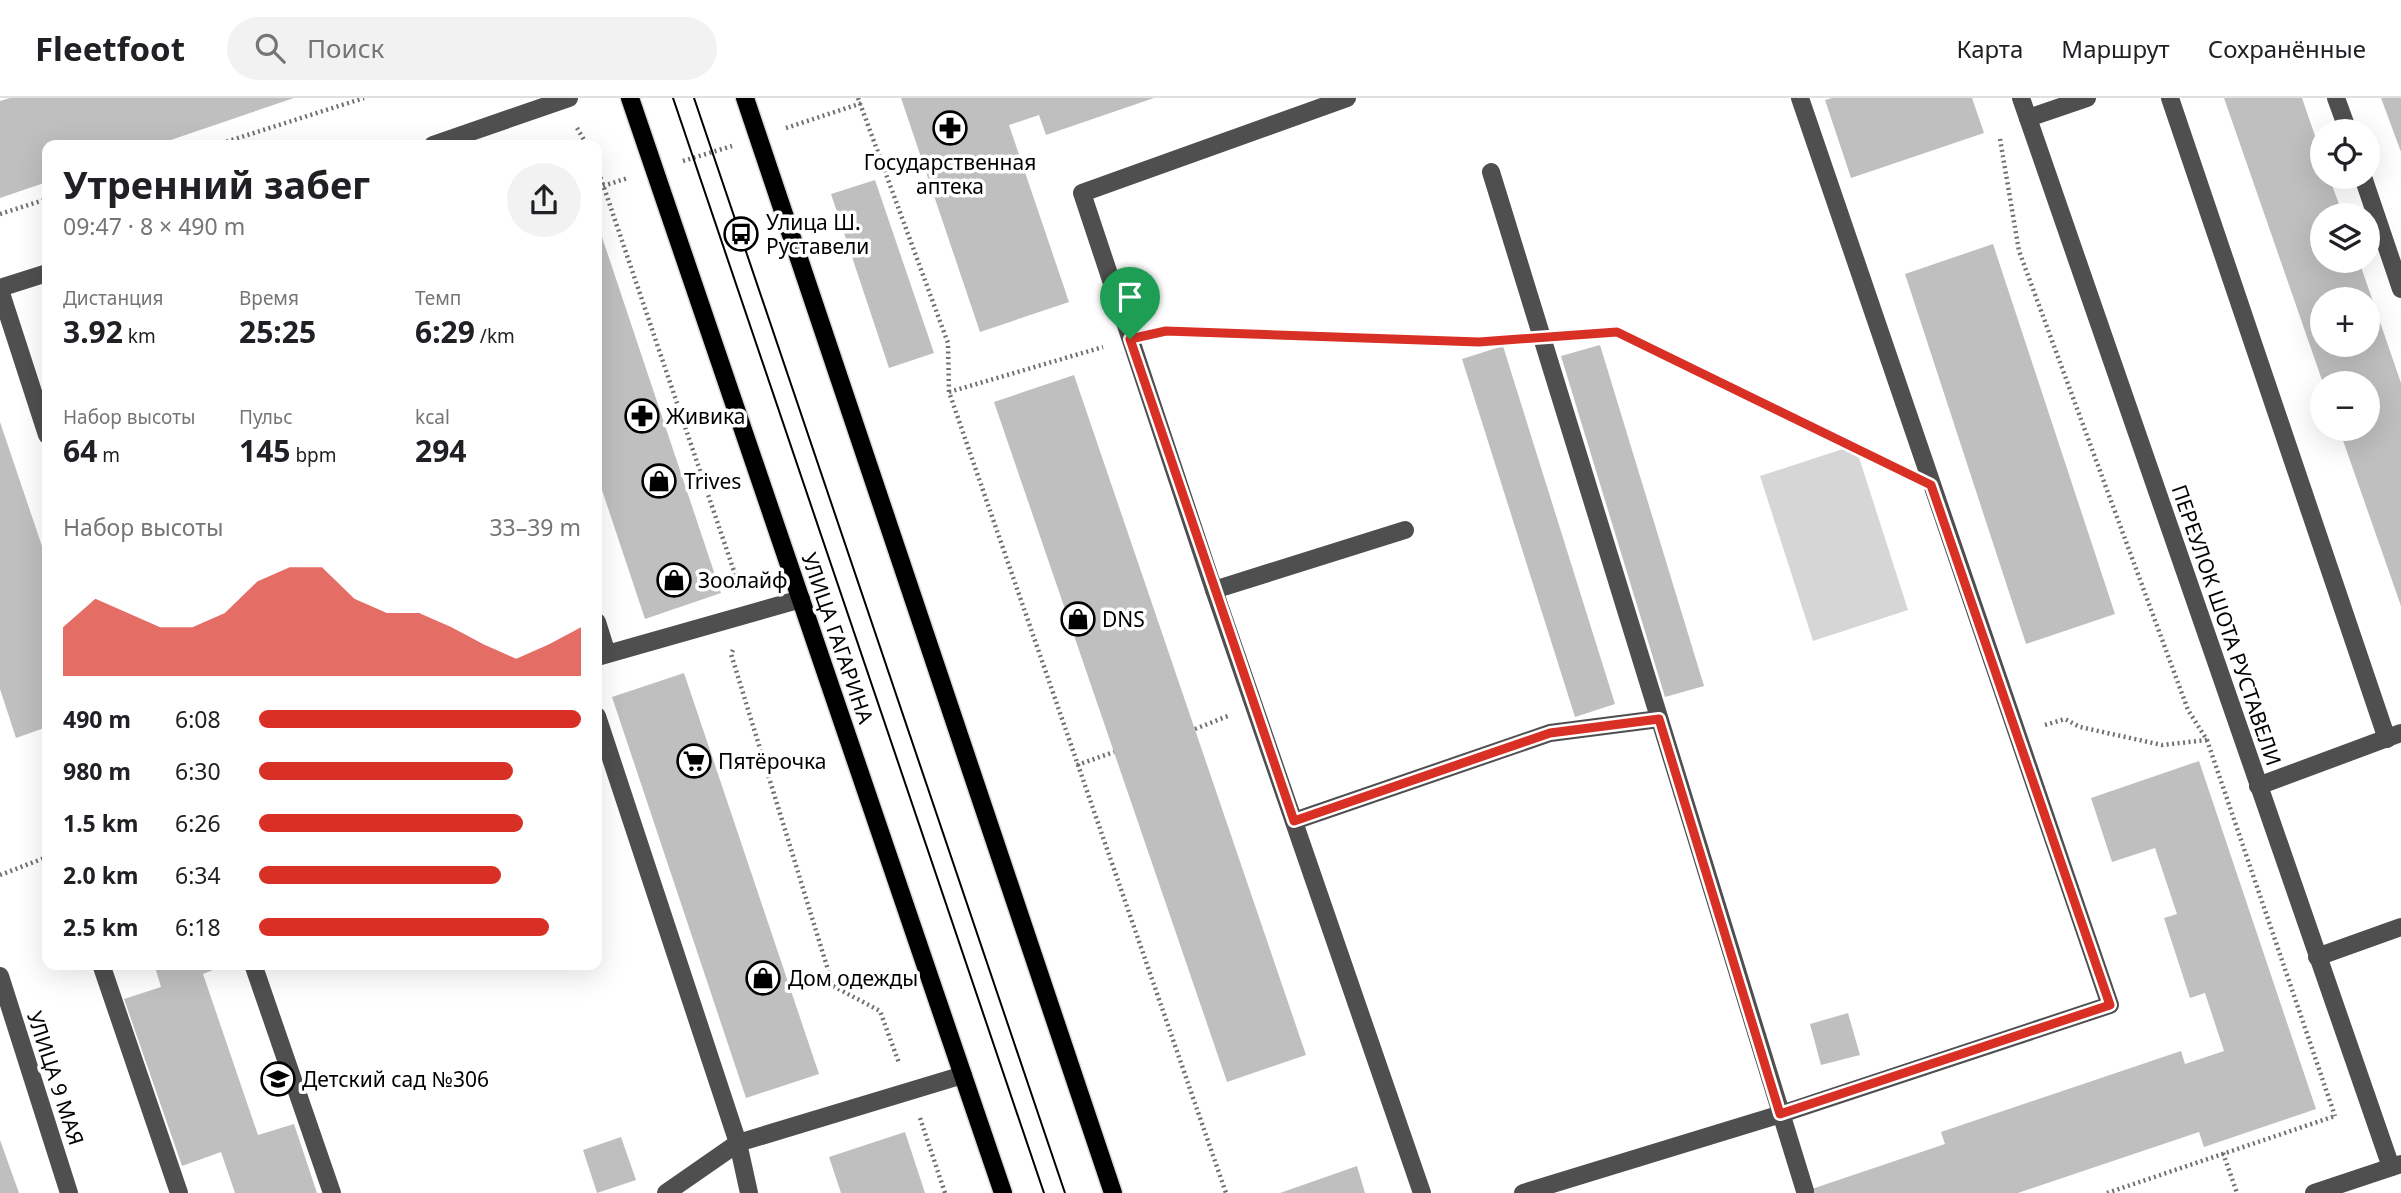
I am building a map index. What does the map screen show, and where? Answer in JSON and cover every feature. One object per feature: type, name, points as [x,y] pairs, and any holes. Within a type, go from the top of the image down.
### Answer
[{"type":"main road","name":"УЛИЦА ГАГАРИНА","points":[[629,98],[1003,1193]]},
{"type":"main road","points":[[745,98],[1113,1193]]},
{"type":"street","points":[[449,140],[569,98]]},
{"type":"street","points":[[1347,98],[1082,193],[1214,590],[1422,1193]]},
{"type":"street","points":[[1523,1193],[1780,1114],[2110,1005],[1800,98]]},
{"type":"street","name":"ПЕРЕУЛОК ШОТА РУСТАВЕЛИ","points":[[2021,98],[2368,1104],[2396,1166]]},
{"type":"street","points":[[2028,118],[2087,98]]},
{"type":"street","points":[[2170,98],[2394,736],[2258,786]]},
{"type":"street","points":[[2336,98],[2343,119]]},
{"type":"street","points":[[1491,172],[1805,1191]]},
{"type":"street","points":[[2367,189],[2401,289]]},
{"type":"street","points":[[42,275],[0,289],[42,419]]},
{"type":"street","points":[[1214,590],[1405,530]]},
{"type":"street","points":[[602,656],[801,599]]},
{"type":"street","points":[[1294,821],[1550,733],[1659,719]]},
{"type":"street","points":[[602,731],[738,1143],[749,1193]]},
{"type":"street","points":[[2318,957],[2401,928]]},
{"type":"street","points":[[104,970],[179,1193]]},
{"type":"street","points":[[255,970],[332,1193]]},
{"type":"street","name":"УЛИЦА 9 МАЯ","points":[[0,976],[69,1193]]},
{"type":"street","points":[[666,1193],[738,1143],[963,1075]]},
{"type":"street","points":[[2314,1193],[2396,1166]]},
{"type":"path","points":[[232,140],[365,98]]},
{"type":"path","points":[[858,98],[948,343],[949,392],[1226,1193]]},
{"type":"path","points":[[1999,132],[2019,251],[2188,710],[2207,740],[2335,1116]]},
{"type":"path","points":[[602,182],[749,614],[731,654],[833,986],[880,1011],[911,1091],[945,1193]]},
{"type":"path","points":[[0,214],[42,201]]},
{"type":"path","points":[[949,392],[1166,331],[1479,342],[1543,340],[1617,332],[1931,485]]},
{"type":"path","points":[[2016,733],[2065,719],[2080,727],[2162,745],[2207,740]]},
{"type":"path","points":[[1077,765],[1114,752]]},
{"type":"path","points":[[0,874],[42,859]]},
{"type":"path","points":[[2108,1193],[2368,1104]]},
{"type":"path","points":[[2223,1153],[2237,1193]]},
{"type":"shaded area","points":[[1855,445],[1908,610],[1813,641],[1760,476]]},
{"type":"building","points":[[10,98],[294,98],[171,140],[42,140],[42,184],[0,198],[0,101]]},
{"type":"building","points":[[901,98],[1154,98],[1046,135],[1039,115],[1009,125],[1069,302],[980,332]]},
{"type":"building","points":[[1972,98],[1984,133],[1851,178],[1825,100]]},
{"type":"building","points":[[2224,98],[2302,98],[2310,121],[2310,189],[2333,189],[2339,203],[2310,203],[2310,273],[2363,273],[2368,287],[2310,287],[2310,346]]},
{"type":"building","points":[[2381,98],[2401,98],[2401,152]]},
{"type":"building","points":[[875,180],[934,353],[889,368],[831,194]]},
{"type":"building","points":[[602,237],[721,593],[645,619],[602,490]]},
{"type":"building","points":[[1993,244],[2115,614],[2026,644],[1905,274]]},
{"type":"building","points":[[2380,322],[2401,383],[2401,606],[2343,441],[2380,441],[2380,371],[2319,371],[2314,357],[2380,357]]},
{"type":"building","points":[[1600,345],[1704,686],[1665,697],[1561,356]]},
{"type":"building","points":[[1503,346],[1615,704],[1575,717],[1462,359]]},
{"type":"building","points":[[1074,375],[1306,1055],[1227,1082],[994,402]]},
{"type":"building","points":[[0,422],[42,546],[42,729],[16,738],[0,689]]},
{"type":"building","points":[[684,673],[819,1074],[746,1098],[612,697]]},
{"type":"building","points":[[2199,761],[2316,1109],[2204,1147],[2199,1132],[2018,1193],[1800,1193],[1945,1144],[1941,1132],[2181,1051],[2185,1064],[2224,1051],[2205,993],[2190,998],[2164,918],[2177,914],[2155,848],[2112,862],[2091,798]]},
{"type":"building","points":[[156,970],[213,970],[203,974],[258,1135],[294,1124],[317,1193],[235,1193],[221,1152],[182,1166],[124,999],[161,987]]},
{"type":"building","points":[[1848,1013],[1860,1055],[1821,1065],[1810,1024]]},
{"type":"building","points":[[905,1132],[925,1193],[841,1193],[829,1157]]},
{"type":"building","points":[[621,1137],[636,1180],[597,1193],[583,1150]]},
{"type":"building","points":[[0,1140],[19,1193],[0,1193]]},
{"type":"building","points":[[1357,1166],[1365,1193],[1280,1193]]},
{"type":"tram line","points":[[673,98],[1044,1193]]},
{"type":"tram line","points":[[694,98],[1065,1193]]},
{"type":"place","name":"Государственная аптека","points":[[950,128]]},
{"type":"place","name":"Улица Ш. Руставели","points":[[741,234]]},
{"type":"place","name":"Живика","points":[[642,416]]},
{"type":"place","name":"Trives","points":[[659,481]]},
{"type":"place","name":"Зоолайф","points":[[674,580]]},
{"type":"place","name":"DNS","points":[[1078,619]]},
{"type":"place","name":"Пятёрочка","points":[[694,761]]},
{"type":"place","name":"Дом одежды","points":[[763,978]]},
{"type":"place","name":"Детский сад №306","points":[[278,1079]]},
{"type":"route","points":[[1166,331],[1479,342],[1526,341],[1617,332],[1931,485],[2110,1005],[1780,1114],[1659,719],[1550,733],[1294,821],[1130,339],[1166,331]]}]
